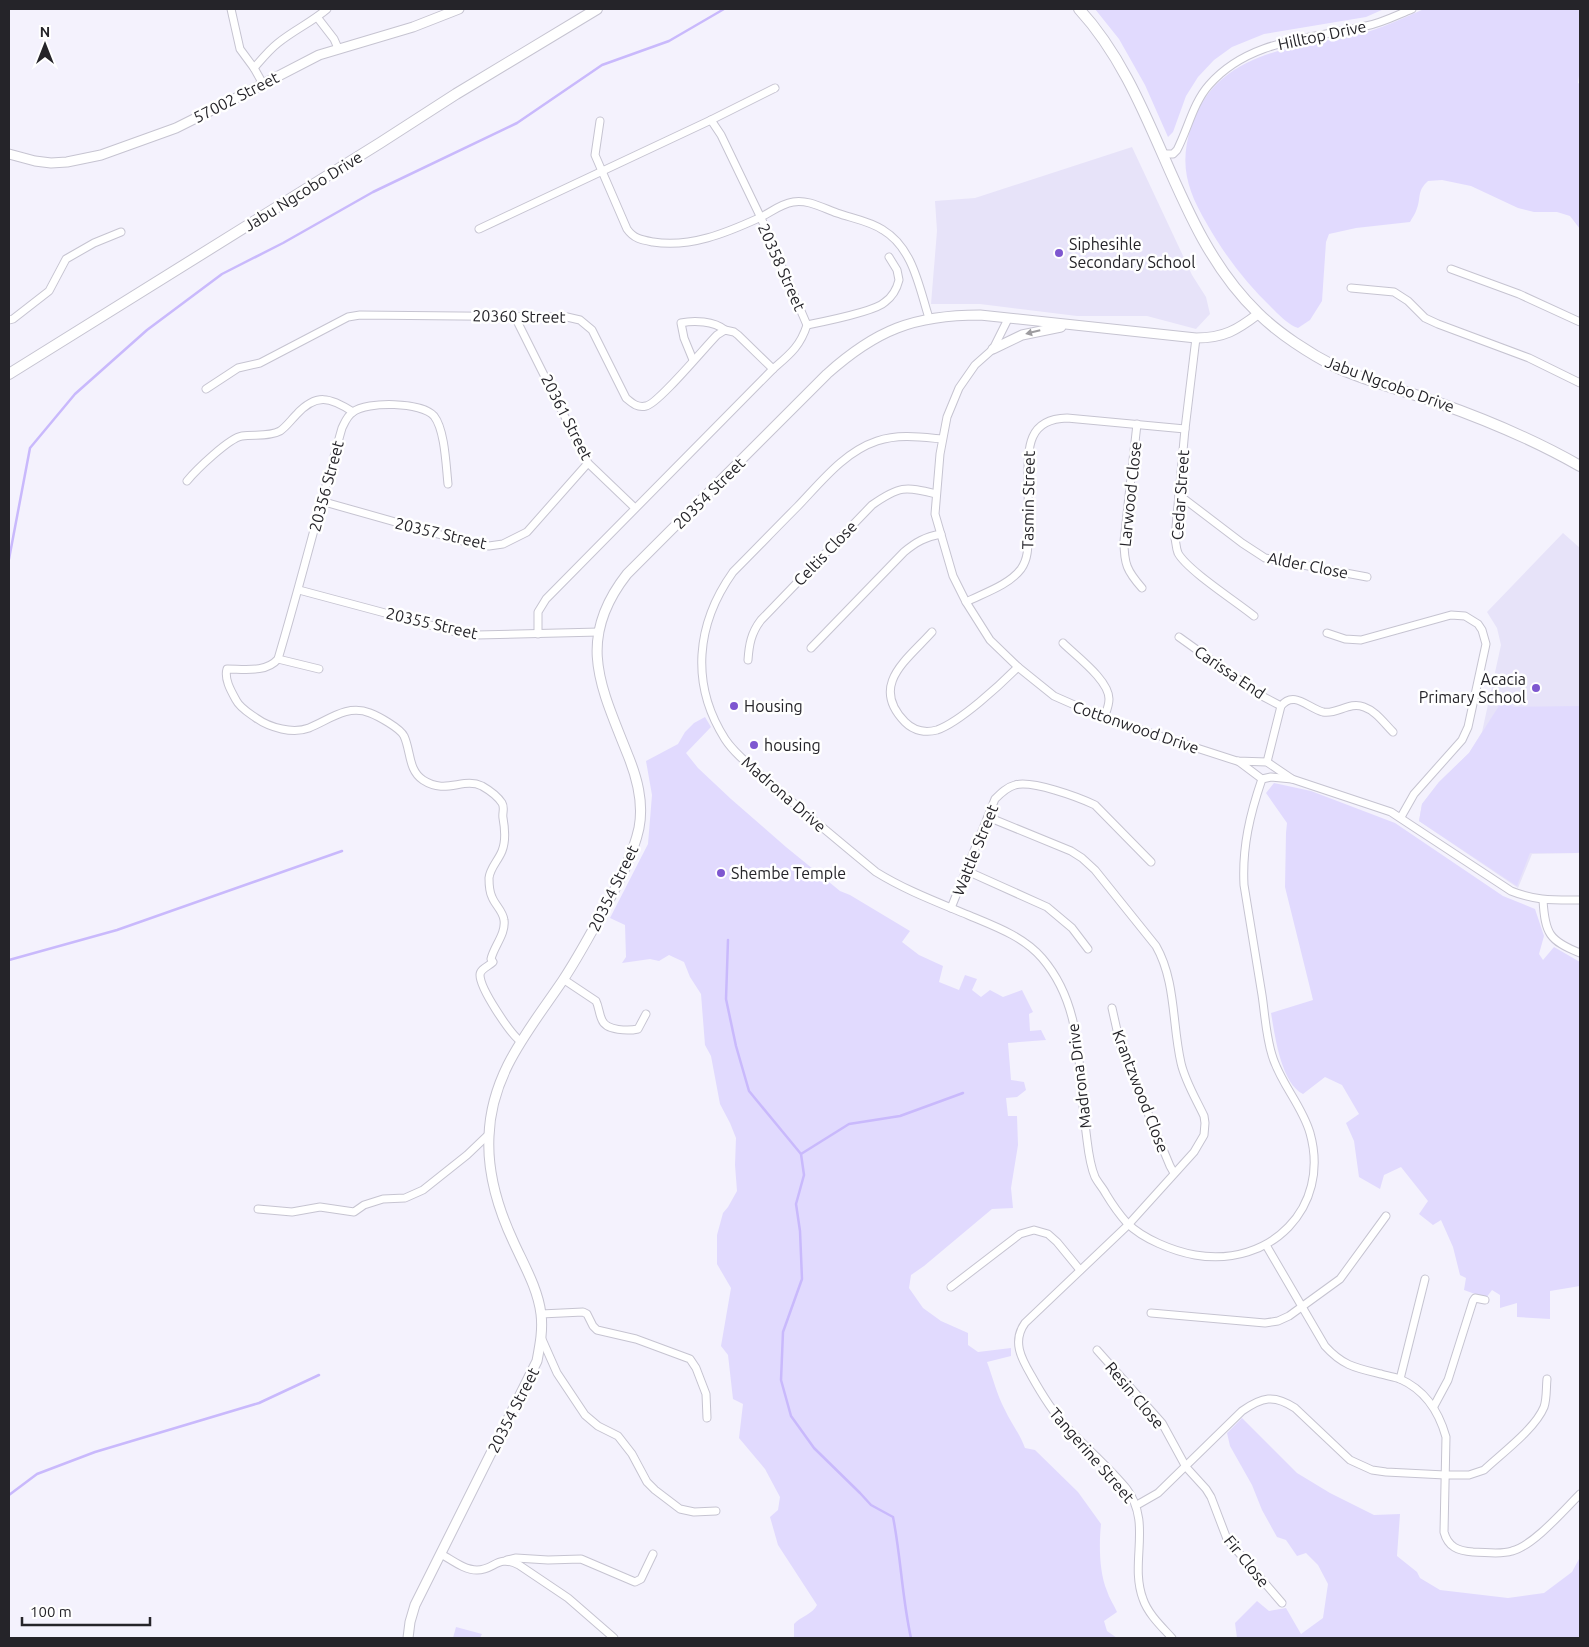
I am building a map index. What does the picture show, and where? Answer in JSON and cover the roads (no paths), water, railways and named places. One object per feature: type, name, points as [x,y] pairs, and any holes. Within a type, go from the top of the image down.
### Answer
[{"type":"main road","name":"Jabu Ngcobo Drive","points":[[9,374],[380,144],[456,94],[596,9]]},
{"type":"main road","name":"Jabu Ngcobo Drive","points":[[1079,9],[1101,34],[1126,75],[1141,103],[1162,154],[1208,249],[1231,282],[1258,314],[1309,353],[1338,368],[1504,427],[1545,446],[1580,466]]},
{"type":"street","points":[[254,68],[277,44],[327,9]]},
{"type":"street","name":"57002 Street","points":[[9,154],[51,163],[67,162],[101,155],[176,128],[319,54],[412,27],[459,9]]},
{"type":"street","name":"Hilltop Drive","points":[[1162,154],[1173,154],[1177,150],[1198,103],[1208,86],[1234,64],[1274,45],[1295,39],[1367,26],[1412,9]]},
{"type":"street","points":[[232,11],[240,49],[254,68],[262,84]]},
{"type":"street","points":[[317,17],[334,39],[338,48]]},
{"type":"street","points":[[479,229],[775,88]]},
{"type":"street","name":"20358 Street","points":[[538,634],[538,612],[546,598],[800,343],[807,326],[761,218],[721,135],[711,120]]},
{"type":"street","points":[[600,121],[595,155],[627,230],[636,239],[663,243],[705,239],[761,218],[781,206],[799,201],[807,202],[881,229],[893,237],[914,268],[929,318]]},
{"type":"street","points":[[9,320],[26,310],[49,291],[66,259],[94,243],[121,232]]},
{"type":"street","points":[[807,326],[880,306],[894,292],[900,278],[889,256]]},
{"type":"street","points":[[1451,269],[1519,294],[1580,322]]},
{"type":"street","points":[[1351,288],[1394,292],[1408,301],[1425,318],[1529,358],[1580,383]]},
{"type":"street","points":[[992,349],[1022,335],[1045,329],[1076,325],[1196,338],[1218,337],[1232,331],[1258,314]]},
{"type":"street","name":"20360 Street","points":[[206,389],[238,368],[260,363],[348,317],[360,315],[514,315],[567,317],[585,323],[592,330],[626,398],[633,404],[640,406],[650,405],[663,394],[717,335],[725,330]]},
{"type":"street","name":"20361 Street","points":[[514,315],[588,463],[635,508]]},
{"type":"street","name":"20354 Street","points":[[408,1638],[415,1605],[537,1361],[541,1337],[541,1314],[538,1298],[502,1217],[497,1201],[491,1176],[489,1134],[497,1092],[503,1075],[520,1041],[563,980],[590,936],[619,881],[636,840],[640,825],[640,793],[636,778],[598,671],[597,650],[599,632],[606,607],[613,592],[627,574],[827,374],[868,341],[903,326],[929,318],[945,316],[972,315],[1076,325]]},
{"type":"street","name":"Cottonwood Drive","points":[[1008,319],[992,349],[975,366],[959,388],[947,417],[942,439],[935,514],[953,576],[966,602],[990,640],[1018,667],[1054,696],[1104,718],[1238,761],[1267,763]]},
{"type":"street","points":[[693,360],[684,338],[681,323],[707,323],[718,325],[725,330],[734,332],[773,369]]},
{"type":"street","name":"Cedar Street","points":[[1196,338],[1175,538],[1179,553],[1188,566],[1254,616]]},
{"type":"street","points":[[187,481],[197,469],[234,439],[242,436],[279,432],[299,412],[318,399],[331,400],[353,412],[361,407],[380,405],[416,406],[429,412],[434,416],[438,424],[442,439],[448,484]]},
{"type":"street","name":"20356 Street","points":[[278,659],[299,590],[321,501],[342,428],[347,418],[353,412]]},
{"type":"street","name":"Tasmin Street","points":[[966,602],[1013,577],[1022,568],[1027,558],[1028,452],[1032,436],[1039,427],[1056,418],[1067,418],[1185,429]]},
{"type":"street","name":"Larwood Close","points":[[1137,424],[1124,541],[1124,560],[1130,575],[1142,588]]},
{"type":"street","name":"Madrona Drive","points":[[942,439],[896,437],[863,446],[848,456],[828,475],[733,572],[721,589],[710,612],[705,631],[702,673],[712,712],[726,740],[745,761],[876,872],[898,885],[1000,929],[1021,940],[1040,955],[1053,972],[1065,994],[1075,1024],[1083,1114],[1091,1162],[1096,1177],[1128,1225],[1158,1243],[1189,1254],[1219,1258],[1236,1256],[1266,1245],[1284,1232],[1302,1211],[1312,1185],[1314,1160],[1309,1130],[1272,1055],[1244,885],[1246,836],[1259,777],[1256,768],[1267,763]]},
{"type":"street","name":"20357 Street","points":[[321,501],[466,542],[489,546],[503,544],[527,532],[588,463]]},
{"type":"street","name":"Celtis Close","points":[[748,660],[749,645],[756,626],[872,505],[888,494],[905,489],[936,494]]},
{"type":"street","name":"Alder Close","points":[[1179,495],[1265,558],[1367,577]]},
{"type":"street","points":[[811,648],[904,552],[917,541],[941,534]]},
{"type":"street","name":"20355 Street","points":[[299,590],[477,635],[599,632]]},
{"type":"street","points":[[1327,633],[1345,639],[1360,640],[1451,615],[1459,615],[1471,619],[1482,630],[1486,648],[1468,727],[1462,740],[1414,794],[1401,817]]},
{"type":"street","points":[[932,632],[898,670],[890,686],[892,705],[905,722],[915,729],[923,732],[946,726],[990,694],[1018,667]]},
{"type":"street","name":"Carissa End","points":[[1179,637],[1260,695],[1281,706]]},
{"type":"street","points":[[1062,643],[1104,684],[1109,700],[1104,718]]},
{"type":"street","points":[[319,670],[278,659],[272,664],[259,669],[226,669],[227,682],[238,704],[265,724],[287,729],[303,730],[340,712],[355,711],[371,714],[394,727],[404,736],[416,773],[426,782],[440,787],[468,784],[481,786],[498,798],[503,805],[505,842],[489,877],[491,897],[498,904],[504,920],[502,934],[492,954],[491,959],[493,962],[482,970],[480,975],[489,998],[514,1036],[520,1041]]},
{"type":"street","points":[[1271,777],[1273,773],[1267,763],[1281,706],[1286,701],[1296,699],[1320,712],[1326,713],[1351,706],[1362,706],[1374,713],[1393,732]]},
{"type":"street","name":"Cottonwood Drive","points":[[1238,761],[1259,777]]},
{"type":"street","points":[[1267,763],[1292,779]]},
{"type":"street","points":[[1259,777],[1292,779],[1353,798],[1401,817],[1510,891],[1543,900],[1580,900]]},
{"type":"street","name":"Wattle Street","points":[[951,908],[995,799],[1006,789],[1015,785],[1036,785],[1083,800],[1095,806],[1151,862]]},
{"type":"street","name":"Tangerine Street","points":[[988,817],[1082,858],[1095,870],[1156,946],[1163,959],[1170,992],[1181,1065],[1204,1116],[1205,1123],[1202,1140],[1194,1152],[1128,1225],[1025,1323],[1018,1337],[1019,1351],[1023,1363],[1049,1406],[1125,1487],[1137,1505],[1140,1527],[1139,1580],[1142,1598],[1146,1607],[1172,1638]]},
{"type":"street","points":[[967,871],[1047,907],[1072,928],[1088,949]]},
{"type":"street","points":[[1543,900],[1544,922],[1553,939],[1580,953]]},
{"type":"street","points":[[563,980],[596,1001],[601,1020],[607,1026],[624,1030],[638,1029],[646,1014]]},
{"type":"street","name":"Krantzwood Close","points":[[1112,1008],[1121,1048],[1174,1173]]},
{"type":"street","points":[[258,1209],[292,1212],[320,1207],[354,1212],[364,1205],[383,1199],[406,1198],[423,1190],[467,1155],[489,1134]]},
{"type":"street","points":[[1151,1313],[1273,1322],[1289,1316],[1340,1279],[1386,1216]]},
{"type":"street","points":[[951,1287],[1020,1234],[1034,1230],[1048,1234],[1080,1270]]},
{"type":"street","points":[[1266,1245],[1325,1346],[1337,1359],[1354,1368],[1400,1379],[1422,1393],[1434,1406],[1446,1437],[1443,1523],[1446,1538],[1455,1548],[1470,1552],[1503,1553],[1523,1548],[1580,1494]]},
{"type":"street","points":[[1400,1379],[1425,1279]]},
{"type":"street","points":[[1434,1406],[1448,1380],[1473,1301],[1475,1298],[1485,1300]]},
{"type":"street","points":[[541,1314],[583,1312],[587,1314],[597,1330],[636,1339],[690,1359],[696,1368],[706,1394],[707,1418]]},
{"type":"street","points":[[541,1337],[557,1373],[585,1415],[598,1426],[618,1436],[655,1490],[680,1509],[694,1512],[716,1510]]},
{"type":"street","name":"Resin Close","points":[[1097,1350],[1158,1418],[1186,1467]]},
{"type":"street","points":[[1137,1505],[1158,1494],[1242,1411],[1254,1402],[1272,1399],[1287,1402],[1350,1460],[1360,1465],[1386,1472],[1445,1476],[1469,1475],[1484,1470],[1520,1437],[1540,1414],[1545,1403],[1547,1379]]},
{"type":"street","name":"Fir Close","points":[[1186,1467],[1206,1489],[1226,1538],[1282,1603]]},
{"type":"street","points":[[441,1554],[473,1570],[480,1570],[500,1561],[516,1558],[548,1560],[581,1559],[635,1582],[641,1579],[653,1554]]},
{"type":"street","points":[[505,1561],[519,1565],[568,1598],[614,1638]]},
{"type":"waterway","points":[[9,559],[30,448],[75,394],[147,330],[222,274],[283,243],[373,192],[517,123],[602,65],[669,41],[724,9]]},
{"type":"waterway","points":[[9,960],[117,930],[342,851]]},
{"type":"waterway","points":[[728,940],[726,999],[736,1046],[749,1091],[801,1154],[804,1175],[796,1204],[800,1231],[802,1279],[783,1332],[781,1380],[791,1416],[814,1448],[871,1505],[893,1517],[911,1638]]},
{"type":"waterway","points":[[801,1154],[849,1124],[900,1116],[963,1093]]},
{"type":"waterway","points":[[9,1495],[37,1474],[95,1452],[259,1403],[319,1375]]},
{"type":"place","name":"Siphesihle Secondary School","points":[[1059,253]]},
{"type":"place","name":"Acacia Primary School","points":[[1536,688]]},
{"type":"place","name":"Housing","points":[[734,706]]},
{"type":"place","name":"housing","points":[[754,745]]},
{"type":"place","name":"Shembe Temple","points":[[721,873]]}]
